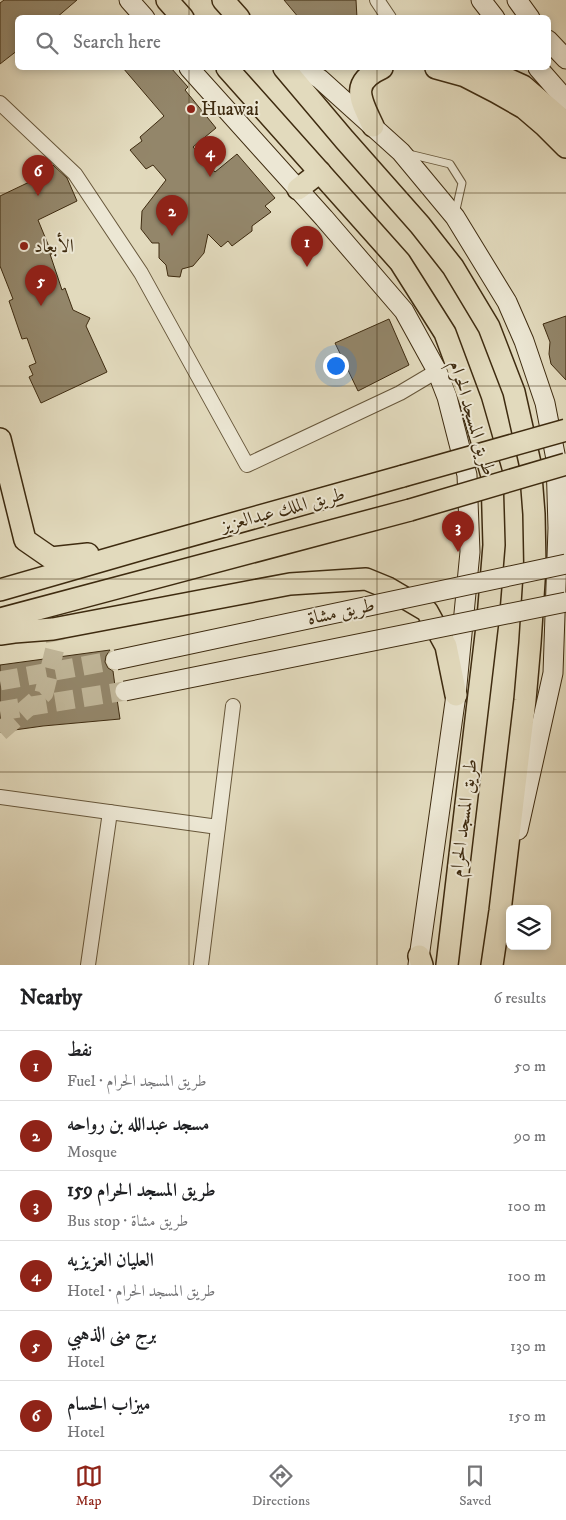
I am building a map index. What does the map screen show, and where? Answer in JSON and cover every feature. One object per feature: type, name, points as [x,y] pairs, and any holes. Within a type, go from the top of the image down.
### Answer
[{"type":"main road","points":[[168,0],[180,15]]},
{"type":"main road","name":"طريق المسجد الحرام","points":[[229,70],[400,262],[445,333],[471,403],[492,476],[494,545],[488,618],[447,965]]},
{"type":"main road","points":[[286,70],[420,225],[452,267],[489,327],[514,392],[530,463],[534,514],[535,566],[525,700],[494,962]]},
{"type":"main road","points":[[373,126],[360,99],[360,86],[370,73],[377,70]]},
{"type":"main road","points":[[455,70],[474,72],[523,86],[566,123]]},
{"type":"main road","points":[[474,72],[496,92],[524,108],[566,147]]},
{"type":"main road","points":[[298,188],[320,172]]},
{"type":"main road","name":"طريق الملك عبدالعزيز","points":[[0,590],[566,430]]},
{"type":"main road","points":[[0,440],[25,540],[50,558],[146,548]]},
{"type":"main road","name":"طريق الملك عبدالعزيز","points":[[0,619],[410,510],[566,464]]},
{"type":"main road","points":[[0,634],[53,629],[290,584],[366,580],[388,588],[427,611],[446,646],[456,695]]},
{"type":"street","points":[[129,0],[142,15]]},
{"type":"street","points":[[377,0],[387,15]]},
{"type":"street","points":[[481,0],[493,15]]},
{"type":"street","points":[[517,0],[528,15]]},
{"type":"street","points":[[551,43],[566,59]]},
{"type":"street","points":[[191,70],[298,188],[404,311],[437,371],[447,397],[467,475],[470,552],[456,695],[420,962]]},
{"type":"street","points":[[305,70],[320,79],[401,152],[455,217],[507,302],[524,341],[545,403],[556,459],[558,528],[553,673],[500,912]]},
{"type":"street","points":[[540,70],[566,100]]},
{"type":"street","points":[[0,103],[75,174],[141,272],[247,464],[400,393],[437,371]]},
{"type":"street","name":"طريق مشاة","points":[[116,660],[566,564]]},
{"type":"street","name":"طريق مشاة","points":[[125,692],[566,602]]},
{"type":"street","points":[[201,965],[232,706]]},
{"type":"street","points":[[0,797],[218,827]]},
{"type":"street","points":[[88,965],[110,812]]},
{"type":"lane","points":[[401,152],[450,164],[462,183],[455,217]]},
{"type":"building","points":[[4,0],[77,0],[60,15],[15,15],[15,52],[0,64],[0,3]]},
{"type":"building","points":[[284,0],[356,0],[357,15],[296,15]]},
{"type":"building","points":[[125,70],[173,70],[188,87],[185,90],[216,128],[193,147],[215,172],[237,154],[275,198],[265,206],[271,212],[252,226],[252,231],[232,246],[228,241],[221,247],[208,234],[204,253],[193,266],[182,269],[180,277],[168,276],[166,265],[159,258],[159,243],[152,243],[141,229],[142,211],[166,180],[153,165],[146,169],[130,150],[142,141],[140,137],[164,116]]},
{"type":"building","points":[[53,165],[67,178],[77,201],[38,220],[52,254],[50,254],[62,290],[65,288],[73,310],[90,318],[86,326],[107,372],[41,403],[29,377],[33,375],[29,366],[36,363],[27,338],[22,339],[9,301],[13,299],[0,266],[0,196],[44,175],[41,171]]},
{"type":"building","points":[[566,316],[566,380],[551,364],[549,354],[550,342],[543,324]]},
{"type":"building","points":[[389,319],[409,365],[358,391],[335,343]]},
{"type":"building","points":[[110,650],[105,662],[108,668],[113,671],[114,693],[117,699],[120,719],[0,732],[0,665]]},
{"type":"tunnel","points":[[0,732],[44,693],[56,644],[53,629]]},
{"type":"tunnel","points":[[0,681],[116,660]]},
{"type":"tunnel","points":[[0,711],[125,691]]},
{"type":"place","name":"Huawai","points":[[191,109]]},
{"type":"place","name":"العليان العزيزيه","points":[[210,177]]},
{"type":"place","name":"ميزاب الحسام","points":[[38,196]]},
{"type":"place","name":"مسجد عبدالله بن رواحه","points":[[172,236]]},
{"type":"place","name":"الأبعاد","points":[[24,246]]},
{"type":"place","name":"نفط","points":[[307,267]]},
{"type":"place","name":"برج منى الذهبي","points":[[41,306]]},
{"type":"place","name":"طريق المسجد الحرام 159","points":[[458,552]]}]
